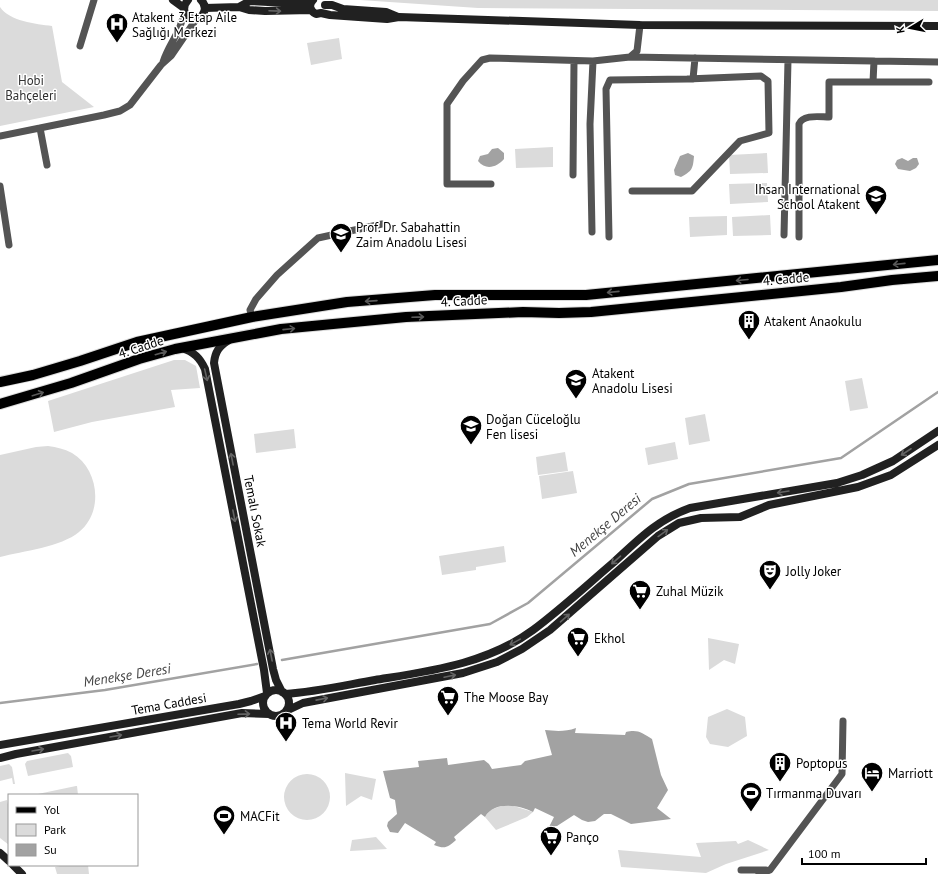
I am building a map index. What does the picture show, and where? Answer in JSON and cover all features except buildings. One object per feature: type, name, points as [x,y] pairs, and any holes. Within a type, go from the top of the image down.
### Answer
[{"type":"main road","name":"4. Cadde","points":[[0,382],[33,375],[137,342],[252,317],[347,302],[435,296],[586,295],[938,260]]},
{"type":"main road","name":"4. Cadde","points":[[0,404],[71,384],[140,359],[182,348],[281,329],[390,318],[523,312],[591,312],[938,276]]},
{"type":"street","points":[[80,46],[94,0]]},
{"type":"street","points":[[173,0],[184,10],[188,17],[197,18]]},
{"type":"street","points":[[163,62],[166,53],[181,28],[184,10],[188,0]]},
{"type":"street","points":[[0,136],[104,115],[130,105],[163,62],[171,56],[197,18],[202,15],[203,4],[265,11],[311,4],[316,14],[324,4],[343,9],[386,12],[399,17],[640,25],[938,26]]},
{"type":"street","points":[[630,57],[637,51],[640,25]]},
{"type":"street","points":[[490,184],[447,184],[447,104],[463,81],[482,60],[490,58],[593,61],[630,57],[938,62]]},
{"type":"street","points":[[693,79],[695,58]]},
{"type":"street","points":[[784,235],[788,60]]},
{"type":"street","points":[[573,175],[574,61]]},
{"type":"street","points":[[592,232],[590,124],[593,61]]},
{"type":"street","points":[[873,82],[874,61]]},
{"type":"street","points":[[609,236],[606,88],[610,80],[761,76],[768,81],[769,133],[740,140],[692,191],[632,191]]},
{"type":"street","points":[[799,237],[800,122],[805,118],[829,117],[829,82],[929,82]]},
{"type":"street","points":[[40,128],[48,165]]},
{"type":"street","points":[[0,186],[9,245]]},
{"type":"street","points":[[252,317],[250,310],[256,299],[278,275],[318,238],[382,224]]},
{"type":"street","name":"Temalı Sokak","points":[[230,339],[222,344],[217,350],[214,363],[273,669],[276,680],[284,693]]},
{"type":"street","points":[[182,348],[193,353],[201,360],[205,368],[262,662],[266,695],[262,703],[263,707],[269,714]]},
{"type":"street","points":[[266,695],[275,690],[284,693],[309,692],[432,670],[458,665],[484,656],[503,648],[532,631],[661,521],[690,508],[837,483],[862,476],[893,461],[938,431]]},
{"type":"street","points":[[0,758],[242,713],[269,714],[278,716],[303,703],[464,674],[497,662],[522,649],[550,630],[671,527],[690,520],[740,517],[753,511],[782,502],[843,491],[877,481],[906,466],[938,445]]},
{"type":"street","points":[[742,499],[751,502],[753,511]]},
{"type":"street","points":[[725,518],[721,507],[728,502]]},
{"type":"street","points":[[284,693],[289,703],[286,711]]},
{"type":"street","name":"Tema Caddesi","points":[[0,745],[240,704],[266,695]]},
{"type":"street","points":[[759,874],[770,870],[842,774],[843,721]]},
{"type":"street","points":[[0,853],[8,860]]},
{"type":"street","points":[[14,866],[22,874]]},
{"type":"street","points":[[742,870],[770,870]]},
{"type":"green space","points":[[360,0],[938,0],[938,11],[478,8]]},
{"type":"green space","name":"Hobi Bahçeleri","points":[[0,7],[4,12],[16,19],[52,26],[62,82],[94,107],[0,126]]},
{"type":"green space","points":[[339,38],[342,59],[311,65],[307,43]]},
{"type":"green space","points":[[553,147],[553,167],[516,168],[515,149]]},
{"type":"green space","points":[[767,153],[768,173],[730,174],[729,155]]},
{"type":"green space","points":[[767,183],[768,202],[730,204],[729,184]]},
{"type":"green space","points":[[770,215],[771,235],[733,236],[732,217]]},
{"type":"green space","points":[[727,216],[727,235],[690,237],[689,217]]},
{"type":"green space","points":[[174,360],[185,360],[196,366],[200,388],[171,390],[175,407],[92,422],[54,432],[48,401]]},
{"type":"green space","points":[[862,378],[868,408],[850,411],[845,381]]},
{"type":"green space","points":[[705,414],[710,441],[689,445],[685,418]]},
{"type":"green space","points":[[294,429],[296,448],[256,453],[254,434]]},
{"type":"green space","points":[[675,442],[678,459],[648,465],[645,448]]},
{"type":"green space","points":[[48,446],[60,448],[72,453],[81,460],[88,469],[93,480],[95,491],[95,502],[92,513],[87,524],[71,537],[52,545],[0,557],[0,455],[36,447]]},
{"type":"green space","points":[[565,452],[568,471],[538,475],[536,457]]},
{"type":"green space","points":[[573,471],[577,493],[542,499],[539,476]]},
{"type":"green space","points":[[504,546],[506,562],[476,567],[476,570],[442,575],[439,556]]},
{"type":"green space","points":[[708,638],[739,644],[735,664],[724,660],[709,670]]},
{"type":"green space","points":[[727,709],[745,717],[747,736],[728,747],[710,744],[706,737],[708,717]]},
{"type":"green space","points":[[68,753],[71,756],[73,767],[28,776],[25,764],[27,761]]},
{"type":"green space","points":[[9,764],[12,767],[15,784],[13,784],[12,778],[0,781],[0,766]]},
{"type":"green space","points":[[345,773],[376,779],[372,800],[361,796],[346,806]]},
{"type":"green space","points":[[312,774],[316,775],[326,784],[329,788],[329,806],[320,816],[312,820],[302,820],[294,816],[285,806],[284,792],[288,784],[298,775]]},
{"type":"green space","points":[[76,786],[78,794],[38,794]]},
{"type":"green space","points":[[7,800],[8,804],[8,844],[0,838],[0,802]]},
{"type":"green space","points":[[508,805],[533,812],[527,817],[496,830],[485,817],[492,810]]},
{"type":"green space","points":[[376,837],[387,849],[350,851],[352,840]]},
{"type":"green space","points":[[748,840],[769,850],[726,864],[706,873],[621,867],[618,850],[701,857],[696,843],[736,841],[738,844]]},
{"type":"green space","points":[[88,866],[89,874],[57,874],[55,867]]},
{"type":"water","points":[[498,148],[504,153],[504,159],[495,166],[484,166],[478,161],[480,156],[488,154],[492,149]]},
{"type":"water","points":[[688,153],[694,156],[691,169],[688,173],[681,177],[675,175],[674,170],[680,156]]},
{"type":"water","points":[[902,158],[908,161],[913,158],[917,158],[919,164],[916,168],[910,171],[898,169],[895,164],[897,160]]},
{"type":"water","points":[[576,728],[575,733],[625,735],[626,732],[637,731],[652,739],[661,775],[668,790],[657,808],[671,819],[631,824],[611,814],[604,814],[595,821],[588,822],[574,815],[557,826],[549,827],[554,817],[535,808],[533,812],[514,806],[507,806],[494,808],[485,817],[481,814],[454,837],[456,840],[446,847],[434,845],[436,842],[405,823],[398,833],[390,832],[387,826],[388,822],[397,814],[395,800],[390,798],[383,771],[419,767],[418,761],[447,758],[448,765],[484,760],[492,769],[521,765],[525,761],[552,755],[545,730],[564,731]]},
{"type":"waterway","name":"Menekşe Deresi","points":[[282,660],[490,624],[528,603],[652,499],[689,484],[841,458],[938,392]]},
{"type":"waterway","name":"Menekşe Deresi","points":[[0,703],[105,690],[257,664]]},
{"type":"place","name":"Atakent 3.Etap Aile Sağlığı Merkezi","points":[[117,44]]},
{"type":"place","name":"Ihsan International School Atakent","points":[[876,216]]},
{"type":"place","name":"Prof. Dr. Sabahattin Zaim Anadolu Lisesi","points":[[341,254]]},
{"type":"place","name":"Atakent Anaokulu","points":[[749,340]]},
{"type":"place","name":"Atakent Anadolu Lisesi","points":[[576,400]]},
{"type":"place","name":"Doğan Cüceloğlu Fen lisesi","points":[[471,446]]},
{"type":"place","name":"Jolly Joker","points":[[770,590]]},
{"type":"place","name":"Zuhal Müzik","points":[[640,610]]},
{"type":"place","name":"Ekhol","points":[[578,658]]},
{"type":"place","name":"The Moose Bay","points":[[448,716]]},
{"type":"place","name":"Tema World Revir","points":[[286,742]]},
{"type":"place","name":"Poptopus","points":[[780,782]]},
{"type":"place","name":"Marriott","points":[[872,792]]},
{"type":"place","name":"Tırmanma Duvarı","points":[[751,812]]},
{"type":"place","name":"MACFit","points":[[224,836]]},
{"type":"place","name":"Panço","points":[[551,856]]}]
